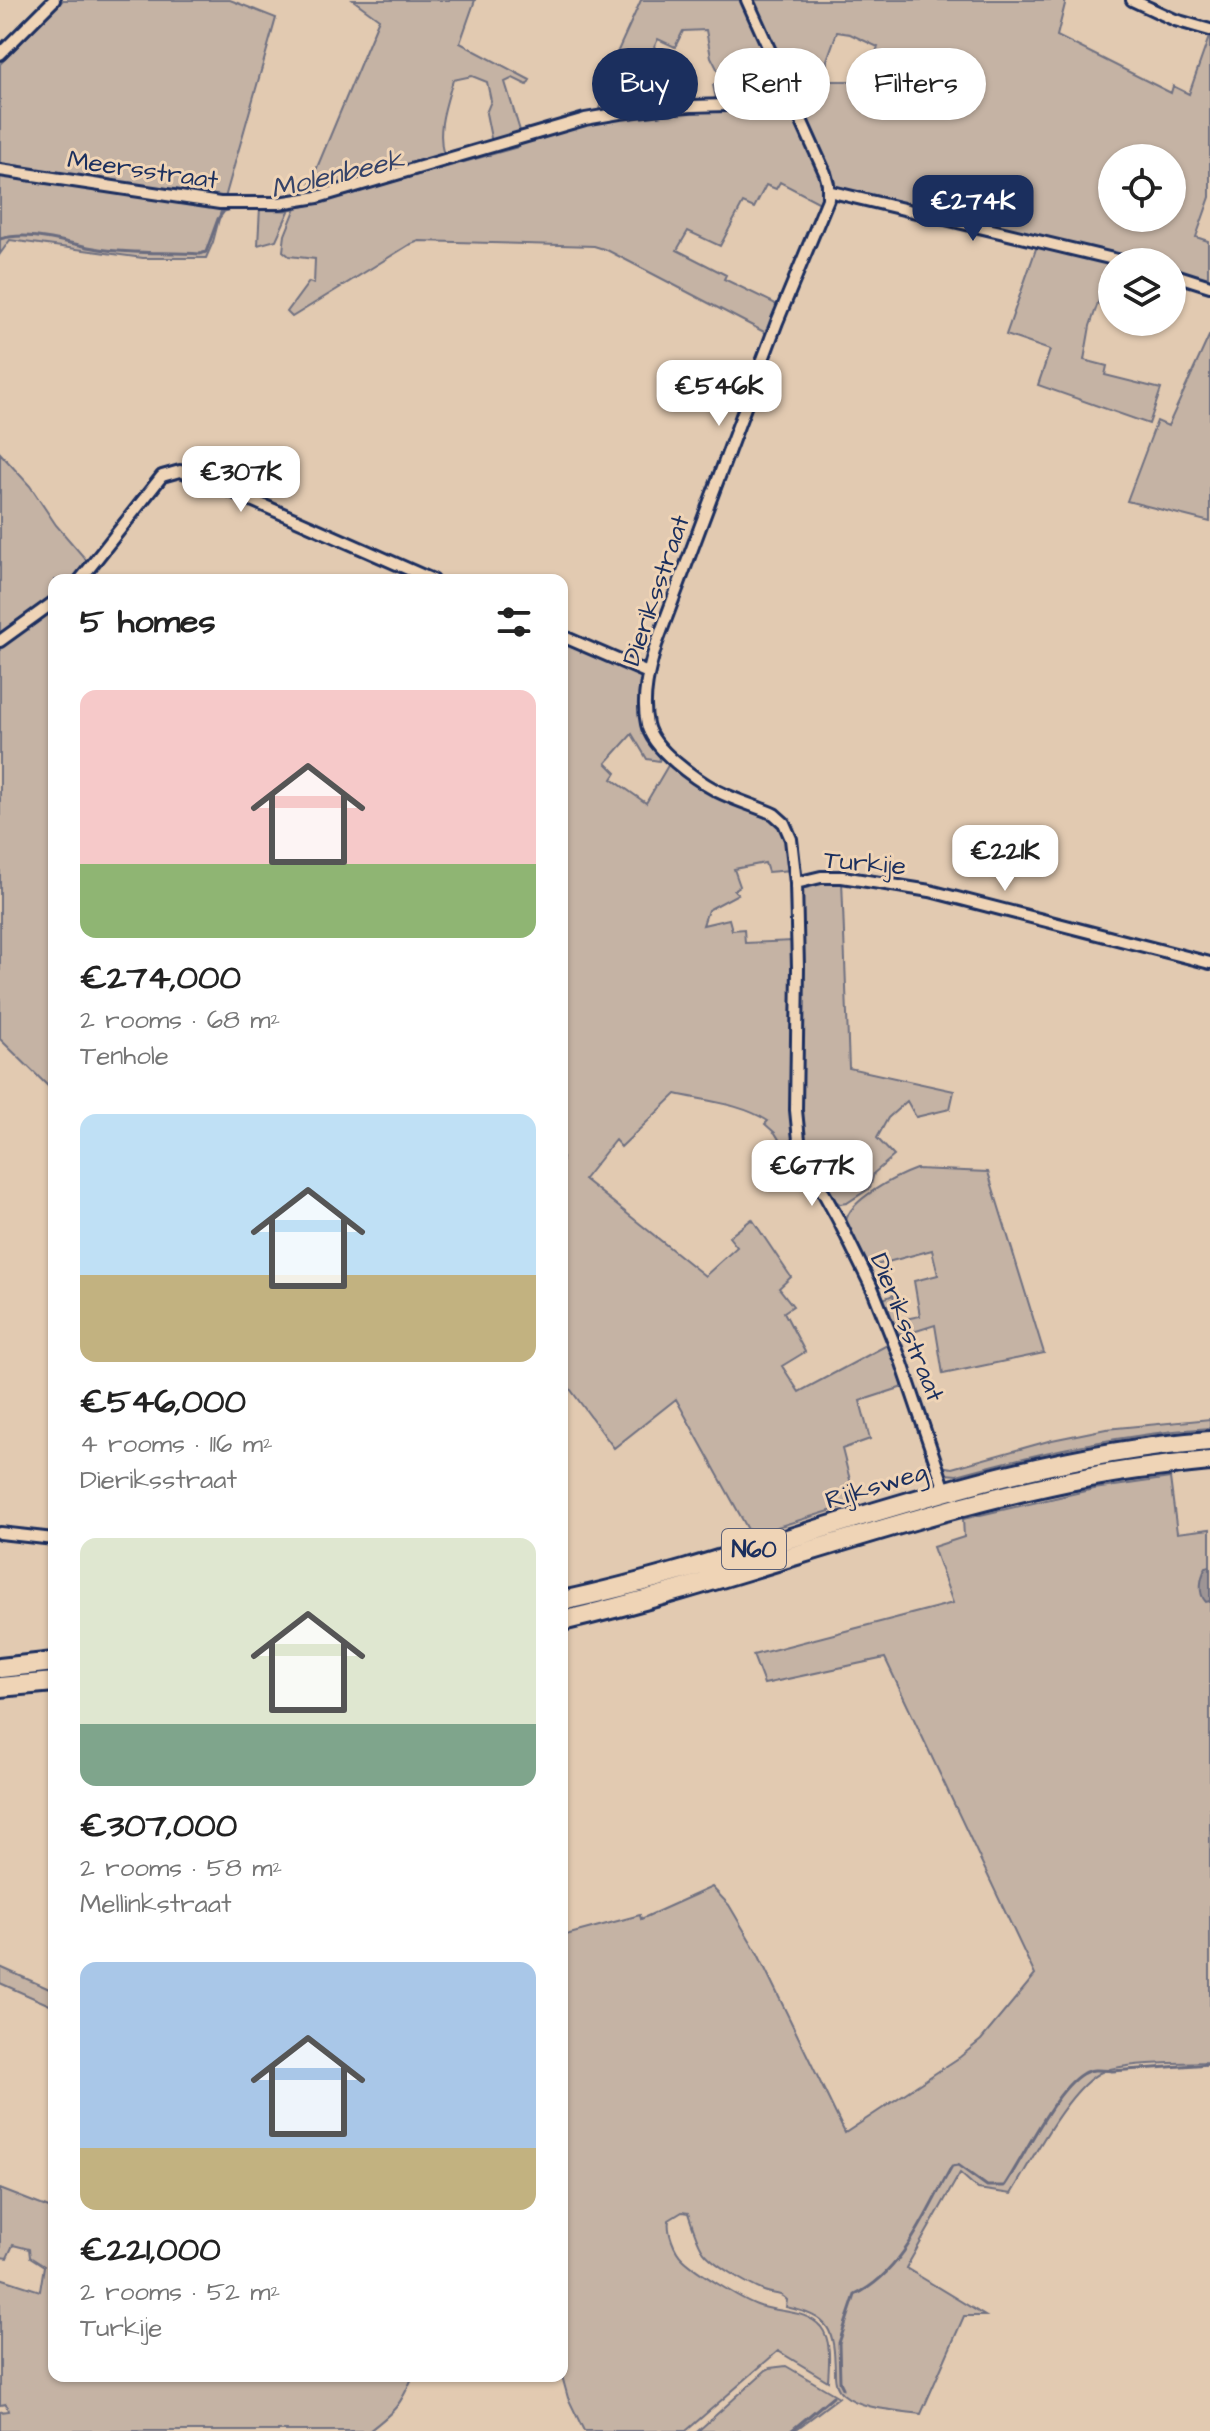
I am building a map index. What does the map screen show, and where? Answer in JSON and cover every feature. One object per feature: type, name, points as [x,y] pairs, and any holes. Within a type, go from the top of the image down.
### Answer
[{"type":"highway","name":"Rijksweg","points":[[568,1599],[687,1569],[945,1491],[1090,1456],[1210,1441]]},
{"type":"highway","name":"Rijksweg","points":[[568,1619],[706,1583],[951,1510],[1104,1474],[1210,1461]]},
{"type":"highway","points":[[0,1668],[48,1663]]},
{"type":"highway","points":[[0,1687],[48,1683]]},
{"type":"street","points":[[0,54],[54,0]]},
{"type":"street","points":[[747,0],[768,48]]},
{"type":"street","points":[[1132,0],[1175,20],[1210,30]]},
{"type":"street","name":"Meersstraat","points":[[0,170],[220,203],[279,203],[318,197],[585,119],[623,112],[714,105]]},
{"type":"street","points":[[800,120],[825,173],[828,191],[1098,255]]},
{"type":"street","name":"Dieriksstraat","points":[[828,191],[823,211],[777,322],[656,645],[648,673],[646,709],[650,734],[673,759],[718,791],[779,817],[791,839],[796,883],[796,1110],[800,1150],[873,1290],[902,1363],[951,1510]]},
{"type":"street","points":[[1186,278],[1210,286]]},
{"type":"street","points":[[85,574],[162,476],[180,471],[419,574]]},
{"type":"street","points":[[0,641],[48,606]]},
{"type":"street","points":[[568,639],[648,673]]},
{"type":"street","name":"Turkije","points":[[796,883],[821,877],[842,877],[930,891],[1210,963]]},
{"type":"street","points":[[0,1533],[48,1538]]},
{"type":"shaded area","points":[[63,0],[230,0],[276,18],[225,198],[0,165],[0,64]]},
{"type":"shaded area","points":[[353,0],[475,0],[460,43],[530,80],[527,85],[513,78],[505,82],[521,134],[492,143],[486,113],[491,101],[487,82],[472,76],[453,80],[441,127],[444,156],[306,194],[379,19]]},
{"type":"shaded area","points":[[641,0],[743,0],[764,48],[714,48],[714,63],[706,30],[683,31],[675,47],[658,39],[654,48],[619,48]]},
{"type":"shaded area","points":[[750,0],[1066,0],[1057,36],[1171,93],[1173,86],[1189,94],[1210,34],[1210,197],[1196,237],[1208,241],[1208,280],[1186,274],[1186,248],[1098,248],[1098,252],[831,188],[805,120],[830,120],[830,81],[846,81],[846,120],[986,120],[986,48],[878,48],[850,34],[837,32],[830,52],[830,48],[772,48]]},
{"type":"shaded area","points":[[714,108],[714,120],[794,120],[824,184],[820,203],[780,182],[776,189],[766,185],[754,208],[743,203],[720,246],[688,231],[677,250],[726,275],[724,279],[774,303],[777,312],[768,334],[594,246],[419,241],[292,317],[287,312],[309,282],[314,284],[315,259],[289,256],[283,251],[285,235],[297,205],[599,120],[698,120],[698,109]]},
{"type":"shaded area","points":[[0,173],[222,207],[206,258],[143,258],[10,240],[0,254]]},
{"type":"shaded area","points":[[288,205],[289,211],[276,240],[258,245],[260,207]]},
{"type":"shaded area","points":[[1038,243],[1098,258],[1098,303],[1084,360],[1107,366],[1105,375],[1161,389],[1149,424],[1038,385],[1050,350],[1006,335]]},
{"type":"shaded area","points":[[1210,334],[1210,522],[1127,501],[1157,421],[1168,426]]},
{"type":"shaded area","points":[[0,453],[30,486],[56,525],[88,562],[79,574],[48,574],[48,601],[0,637]]},
{"type":"shaded area","points":[[48,610],[48,1086],[0,1039],[0,645]]},
{"type":"shaded area","points":[[568,642],[641,676],[642,725],[661,756],[659,761],[647,759],[632,734],[606,763],[616,773],[612,779],[646,803],[670,762],[775,818],[785,833],[791,870],[768,872],[765,863],[734,869],[740,886],[734,890],[738,894],[708,910],[703,925],[729,919],[732,930],[744,929],[745,943],[793,941],[792,1110],[795,1158],[790,1157],[775,1133],[765,1124],[768,1121],[758,1115],[676,1094],[621,1147],[615,1140],[584,1179],[705,1276],[737,1247],[729,1237],[752,1219],[791,1277],[779,1288],[793,1306],[784,1312],[805,1352],[782,1366],[799,1392],[891,1343],[906,1386],[860,1401],[870,1439],[842,1449],[856,1503],[751,1535],[676,1399],[614,1448],[568,1386]]},
{"type":"shaded area","points":[[842,880],[849,1068],[954,1091],[950,1109],[916,1117],[907,1101],[888,1118],[877,1138],[894,1156],[874,1173],[870,1188],[847,1203],[840,1204],[816,1172],[802,1133],[801,895],[803,887],[812,882]]},
{"type":"shaded area","points":[[916,1169],[988,1172],[1044,1353],[943,1374],[935,1325],[896,1334],[883,1299],[893,1295],[900,1320],[920,1316],[914,1281],[938,1275],[932,1250],[869,1267],[846,1222],[855,1205],[864,1197]]},
{"type":"shaded area","points":[[1210,1419],[1210,1428],[1082,1445],[957,1475],[945,1474],[941,1466],[952,1468],[1052,1440],[1106,1429]]},
{"type":"shaded area","points":[[1170,1478],[1177,1533],[1210,1529],[1210,2062],[1127,2066],[1104,2071],[1091,2078],[1052,2125],[1011,2194],[978,2189],[960,2173],[906,2268],[985,2316],[964,2316],[921,2414],[870,2406],[843,2394],[836,2381],[833,2345],[827,2327],[812,2315],[786,2307],[787,2300],[782,2296],[749,2284],[713,2261],[700,2245],[688,2213],[682,2212],[669,2220],[669,2225],[672,2241],[689,2264],[750,2302],[799,2314],[821,2327],[829,2353],[828,2381],[778,2351],[686,2431],[584,2431],[564,2382],[568,2382],[568,1934],[640,1915],[641,1919],[712,1887],[729,1905],[758,1954],[845,2133],[981,2040],[1035,1975],[885,1658],[764,1684],[753,1655],[953,1603],[933,1547],[964,1537],[963,1519],[1094,1489]]},
{"type":"shaded area","points":[[1210,1566],[1210,1601],[1206,1602],[1201,1585],[1206,1567]]},
{"type":"shaded area","points":[[0,1967],[48,1988],[48,2004],[0,1983]]},
{"type":"shaded area","points":[[0,2189],[48,2208],[48,2382],[410,2382],[396,2407],[369,2431],[0,2431],[0,2412],[8,2411],[6,2404],[0,2405],[0,2278],[40,2291],[44,2266],[30,2257],[29,2249],[13,2245],[7,2258],[0,2259]]},
{"type":"shaded area","points":[[786,2366],[839,2397],[794,2431],[698,2431],[766,2370]]},
{"type":"waterway","name":"Molenbeek","points":[[0,239],[24,236],[111,251],[200,254],[206,252],[224,211],[285,210],[516,147]]},
{"type":"waterway","points":[[843,2388],[840,2382],[839,2343],[855,2295],[872,2285],[901,2256],[952,2166],[958,2165],[987,2186],[1004,2186],[1050,2109],[1071,2083],[1085,2072],[1210,2064]]},
{"type":"waterway","points":[[791,2431],[833,2396]]}]
